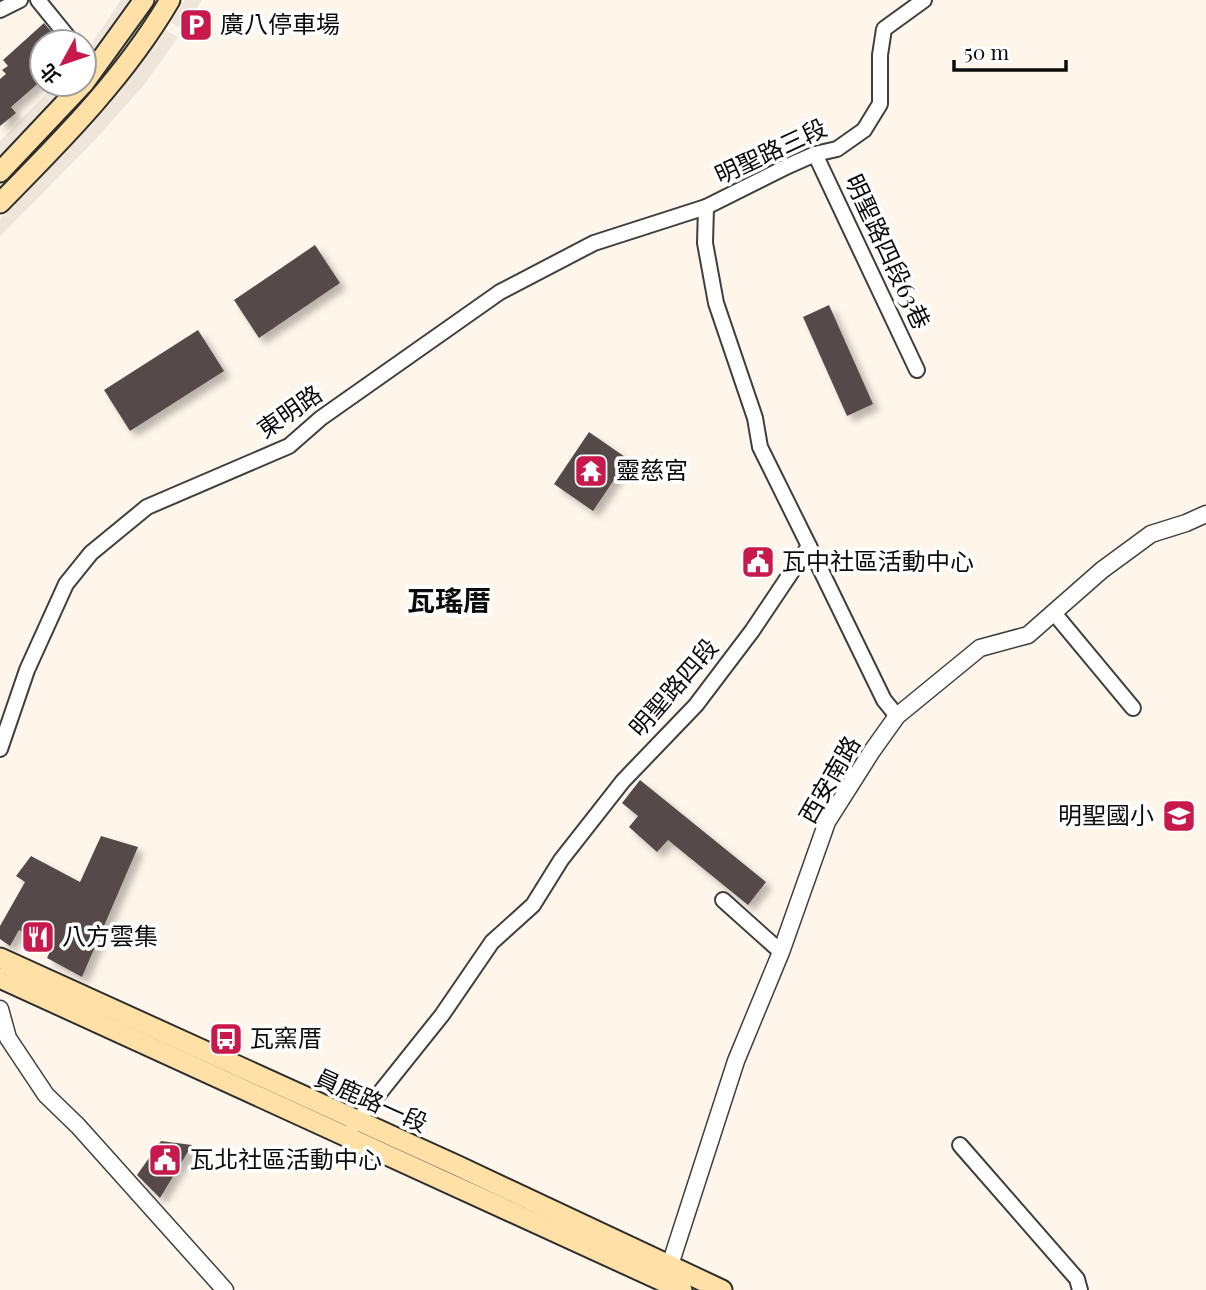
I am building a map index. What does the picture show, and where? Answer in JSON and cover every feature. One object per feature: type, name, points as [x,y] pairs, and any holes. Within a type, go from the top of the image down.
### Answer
[{"type":"main road","points":[[98,58],[144,0]]},
{"type":"main road","points":[[0,204],[110,86],[158,21],[170,0]]},
{"type":"main road","points":[[0,172],[64,98]]},
{"type":"main road","name":"員鹿路一段","points":[[0,958],[682,1290]]},
{"type":"main road","name":"員鹿路一段","points":[[0,978],[351,1129],[458,1166],[722,1290]]},
{"type":"street","points":[[0,10],[20,0]]},
{"type":"street","points":[[38,0],[61,28]]},
{"type":"street","name":"明聖路三段","points":[[706,207],[816,154],[837,149],[864,130],[880,104],[880,55],[884,29],[924,0]]},
{"type":"street","name":"明聖路四段63巷","points":[[816,154],[917,370]]},
{"type":"street","points":[[706,207],[705,243],[716,303],[755,418],[760,447],[884,700],[897,716]]},
{"type":"street","name":"東明路","points":[[0,749],[27,670],[66,584],[91,554],[147,507],[289,446],[321,418],[500,292],[594,243],[706,207]]},
{"type":"street","name":"西安南路","points":[[670,1265],[736,1061],[781,952],[827,822],[897,716],[980,648],[1028,635],[1102,570],[1151,534],[1206,514]]},
{"type":"street","name":"明聖路四段","points":[[351,1129],[442,1015],[492,942],[538,899],[561,860],[623,781],[696,705],[752,631],[809,546]]},
{"type":"street","points":[[1054,613],[1133,708]]},
{"type":"street","points":[[723,900],[781,952]]},
{"type":"street","points":[[0,1009],[8,1038],[46,1095],[78,1126],[225,1290]]},
{"type":"street","points":[[960,1145],[1077,1279],[1080,1290]]},
{"type":"green space","points":[[154,0],[162,0],[115,69],[98,87],[98,78]]},
{"type":"green space","points":[[80,98],[88,98],[0,193],[0,183]]},
{"type":"shaded area","points":[[121,0],[134,0],[103,45],[98,48],[98,34]]},
{"type":"shaded area","points":[[185,0],[202,0],[183,30],[171,22]]},
{"type":"shaded area","points":[[166,30],[178,37],[144,85],[95,140],[0,236],[0,219],[110,104]]},
{"type":"shaded area","points":[[42,98],[58,98],[0,158],[0,141]]},
{"type":"building","points":[[28,37],[28,92],[11,107],[16,113],[0,126],[0,79],[6,74],[2,70],[8,66],[3,60]]},
{"type":"building","points":[[315,245],[340,283],[259,338],[234,300]]},
{"type":"building","points":[[829,305],[873,404],[847,416],[803,317]]},
{"type":"building","points":[[198,330],[224,371],[130,431],[104,390]]},
{"type":"building","name":"靈慈宮","points":[[589,432],[628,459],[593,511],[554,484]]},
{"type":"building","points":[[640,780],[766,882],[748,905],[668,840],[657,852],[629,827],[638,816],[622,803]]},
{"type":"building","points":[[101,836],[138,847],[82,977],[47,958],[52,947],[19,930],[10,946],[0,939],[0,926],[25,882],[16,876],[31,856],[80,882]]},
{"type":"building","name":"瓦北社區活動中心","points":[[161,1141],[192,1145],[160,1198],[137,1175]]},
{"type":"place","name":"廣八停車場","points":[[196,25]]},
{"type":"place","name":"靈慈宮","points":[[591,471]]},
{"type":"place","name":"瓦中社區活動中心","points":[[758,562]]},
{"type":"place","name":"明聖國小","points":[[1179,816]]},
{"type":"place","name":"八方雲集","points":[[38,937]]},
{"type":"place","name":"瓦窯厝","points":[[226,1039]]},
{"type":"place","name":"瓦北社區活動中心","points":[[165,1160]]},
{"type":"district","name":"瓦瑤厝","points":[[449,601]]}]
